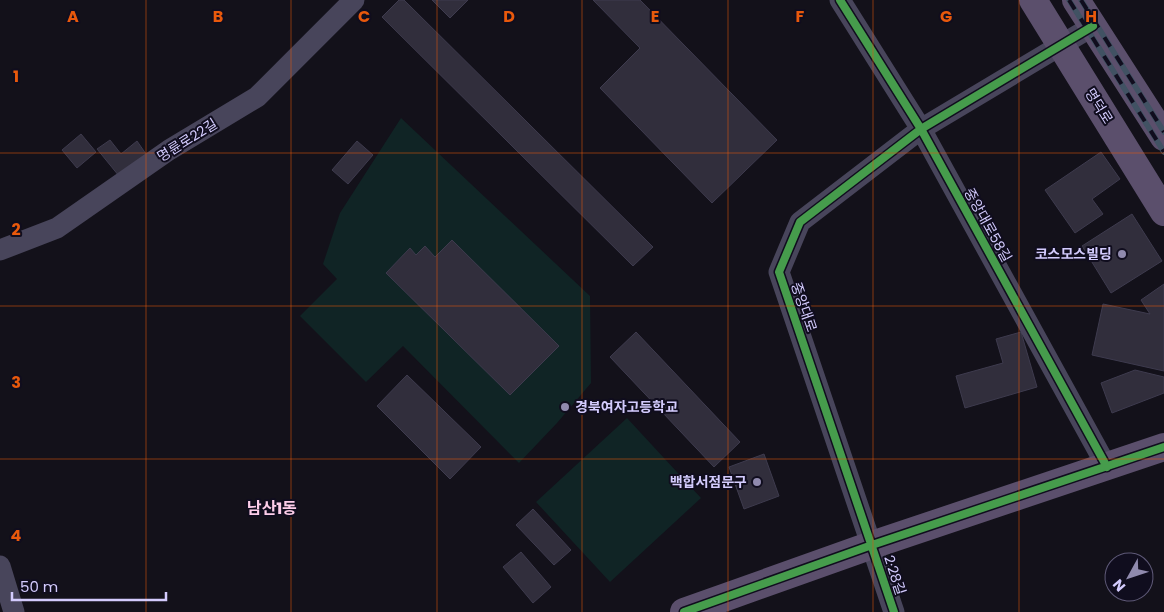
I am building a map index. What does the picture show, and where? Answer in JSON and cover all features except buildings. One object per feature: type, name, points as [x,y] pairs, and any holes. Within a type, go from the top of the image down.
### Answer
[{"type":"main road","name":"명덕로","points":[[1033,0],[1164,212]]},
{"type":"main road","points":[[1076,0],[1164,137]]},
{"type":"main road","points":[[684,612],[872,545],[1161,450]]},
{"type":"street","name":"명륜로22길","points":[[0,250],[57,228],[170,150],[257,97],[354,0]]},
{"type":"street","name":"중앙대로58길","points":[[840,0],[921,129],[1107,467]]},
{"type":"street","name":"중앙대로","points":[[872,545],[779,272],[800,222],[921,129],[1093,26]]},
{"type":"street","name":"2·28길","points":[[872,545],[894,612]]},
{"type":"street","points":[[0,566],[14,612]]},
{"type":"green space","points":[[401,118],[590,296],[591,383],[519,463],[403,346],[366,382],[300,316],[337,279],[323,264],[340,213]]},
{"type":"green space","points":[[627,418],[701,498],[610,582],[536,502]]},
{"type":"railway","points":[[1069,0],[1164,152]]},
{"type":"railway","points":[[1081,0],[1164,132]]},
{"type":"cycle path","points":[[840,0],[921,129],[1107,467]]},
{"type":"cycle path","points":[[894,612],[779,272],[800,222],[921,129],[1093,26]]},
{"type":"cycle path","points":[[684,612],[872,545],[1164,447]]},
{"type":"place","name":"코스모스빌딩","points":[[1122,254]]},
{"type":"place","name":"경북여자고등학교","points":[[565,407]]},
{"type":"place","name":"백합서점문구","points":[[757,482]]},
{"type":"district","name":"남산1동","points":[[272,508]]}]
